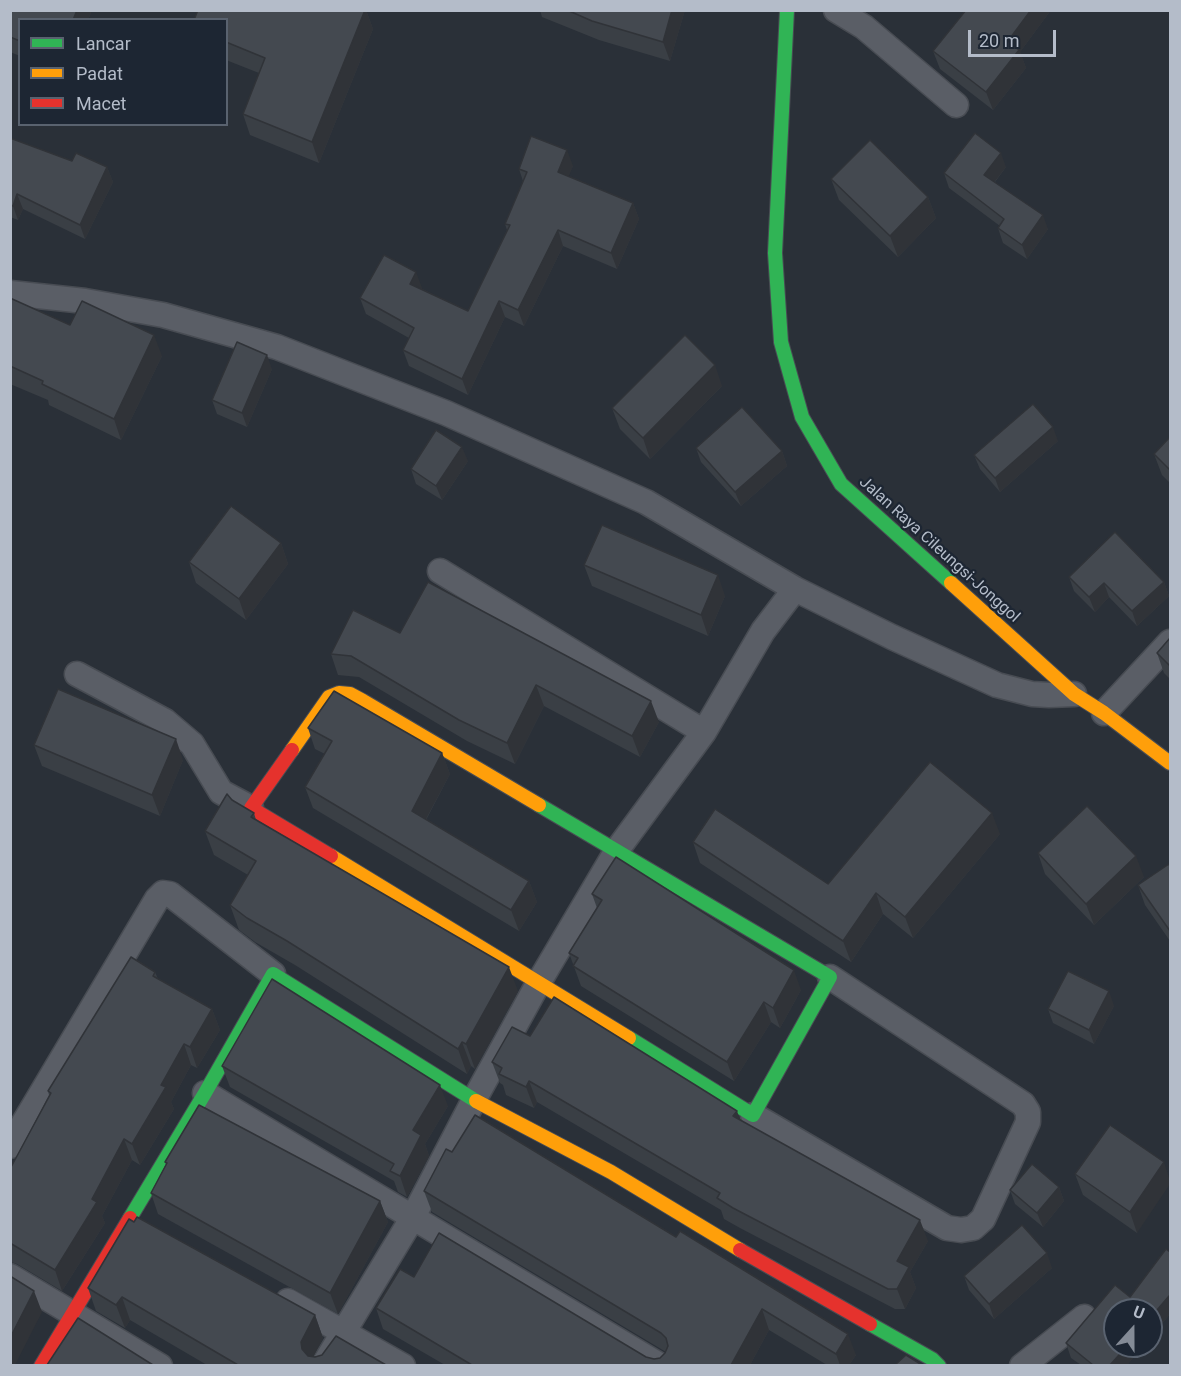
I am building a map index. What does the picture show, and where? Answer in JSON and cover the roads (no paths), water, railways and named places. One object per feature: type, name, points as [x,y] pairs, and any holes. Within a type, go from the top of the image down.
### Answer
[{"type":"street","name":"Jalan Raya Cileungsi-Jonggol","points":[[788,10],[775,253],[781,342],[802,417],[841,484],[1074,694],[1104,713],[1170,763]]},
{"type":"street","points":[[836,10],[864,27],[957,105]]},
{"type":"street","points":[[10,293],[86,301],[163,315],[277,347],[446,413],[646,502],[795,589],[997,685],[1032,694],[1074,694]]},
{"type":"street","points":[[440,571],[704,732]]},
{"type":"street","points":[[323,1365],[413,1217],[539,982],[617,850],[704,732],[763,631],[795,589]]},
{"type":"street","points":[[1104,713],[1170,642]]},
{"type":"street","points":[[77,674],[165,721],[192,744],[221,792],[539,982],[753,1116],[947,1228],[962,1230],[973,1228],[983,1219],[1028,1122],[1028,1112],[1023,1104],[831,977],[350,694],[339,693],[329,697],[251,808]]},
{"type":"street","points":[[10,1146],[157,898],[163,893],[170,894],[273,974],[474,1100],[611,1172],[740,1250],[939,1365]]},
{"type":"street","points":[[41,1365],[72,1313],[140,1221],[205,1093],[273,974]]},
{"type":"street","points":[[753,1116],[831,977]]},
{"type":"street","points":[[205,1093],[661,1365]]},
{"type":"street","points":[[10,1276],[160,1365]]},
{"type":"street","points":[[272,1292],[403,1365]]},
{"type":"street","points":[[1022,1365],[1084,1317]]}]
